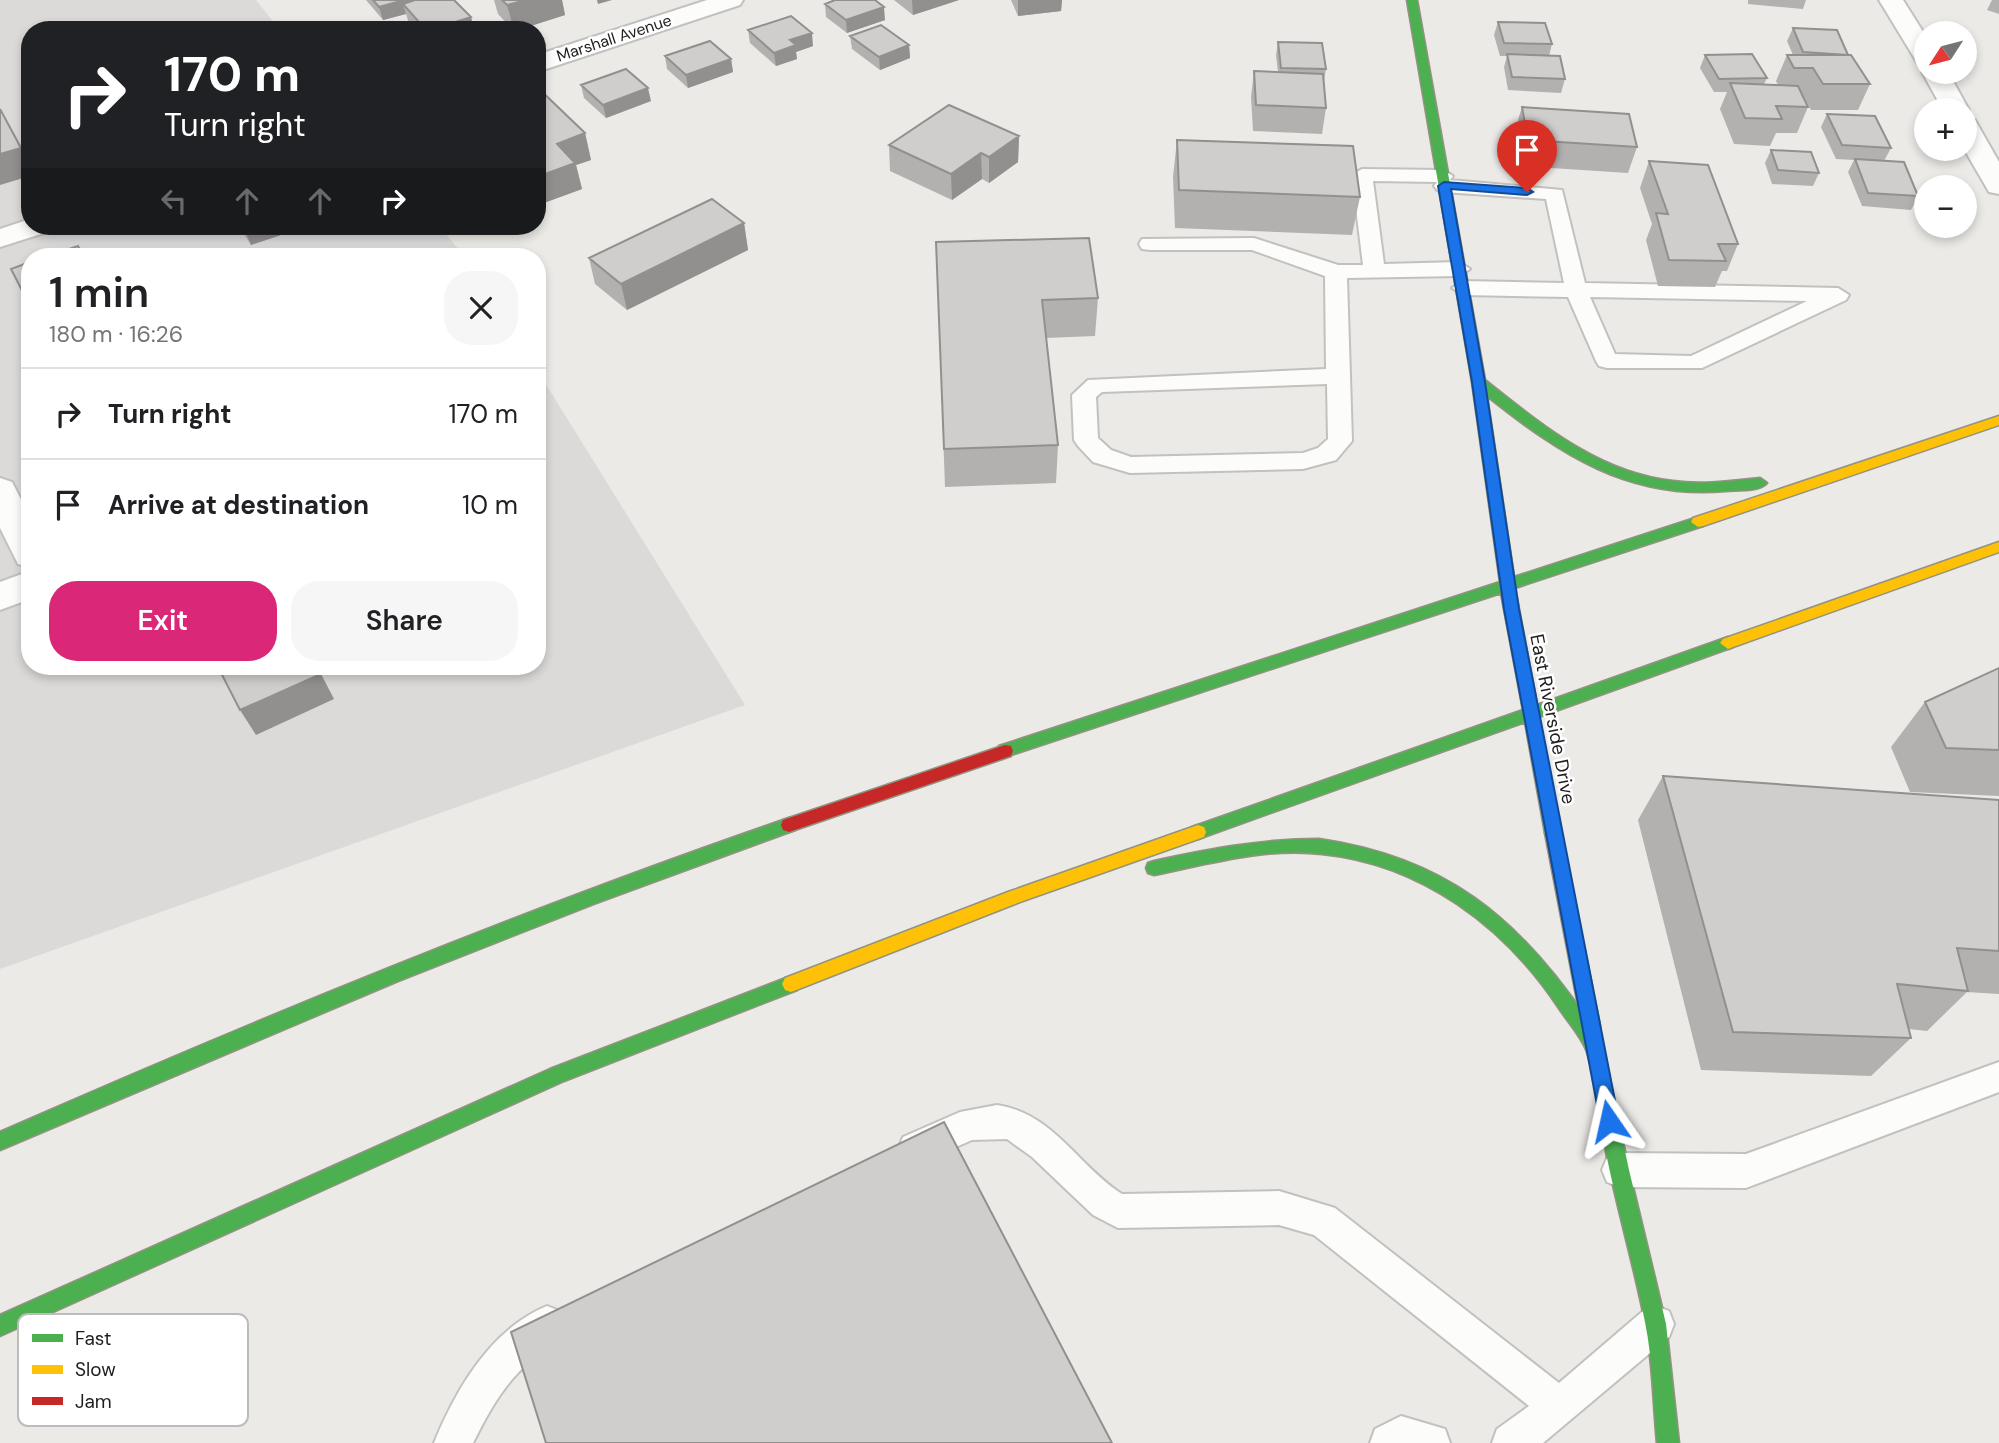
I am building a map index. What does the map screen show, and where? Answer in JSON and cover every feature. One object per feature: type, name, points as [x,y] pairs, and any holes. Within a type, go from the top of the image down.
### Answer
[{"type":"main road","name":"East Riverside Drive","points":[[1412,0],[1479,382],[1507,583],[1530,713],[1619,1170],[1656,1324],[1668,1443]]},
{"type":"main road","points":[[1479,382],[1572,452],[1628,481],[1655,487],[1693,490],[1739,487],[1919,448]]},
{"type":"main road","points":[[0,1141],[298,1011],[708,853],[1003,750],[1919,448],[1999,419]]},
{"type":"main road","points":[[27,1314],[557,1075],[1014,897],[1999,547]]},
{"type":"main road","points":[[1014,897],[1250,848],[1318,845],[1346,848],[1387,859],[1426,874],[1489,915],[1527,954],[1595,1048]]},
{"type":"main road","points":[[0,1326],[18,1318]]},
{"type":"street","name":"Marshall Avenue","points":[[546,61],[731,0]]},
{"type":"street","points":[[1891,0],[1914,38]]},
{"type":"street","points":[[1977,147],[1999,186]]},
{"type":"street","points":[[0,238],[21,231]]},
{"type":"street","points":[[0,490],[21,536]]},
{"type":"street","points":[[0,597],[21,588]]},
{"type":"lane","points":[[1150,244],[1254,244],[1336,272],[1374,270],[1576,290],[1838,295],[1694,363],[1607,361],[1576,290],[1555,194],[1362,175],[1374,270]]},
{"type":"lane","points":[[1336,272],[1340,441],[1327,454],[1303,461],[1130,466],[1102,456],[1086,440],[1084,394],[1096,385],[1338,376]]},
{"type":"lane","points":[[1619,1170],[1746,1171],[1999,1077]]},
{"type":"lane","points":[[887,1162],[963,1127],[992,1121],[1010,1123],[1026,1132],[1104,1203],[1118,1211],[1279,1208],[1323,1220],[1560,1407]]},
{"type":"lane","points":[[453,1443],[484,1381],[517,1345],[571,1308]]},
{"type":"lane","points":[[1511,1443],[1560,1407],[1656,1324]]},
{"type":"lane","points":[[1388,1443],[1401,1434],[1431,1443]]},
{"type":"shaded area","points":[[0,0],[256,0],[273,21],[21,21],[21,235],[447,235],[457,248],[21,248],[21,675],[546,675],[546,384],[745,705],[0,969]]},
{"type":"building","points":[[373,0],[404,0],[379,7]]},
{"type":"building","points":[[415,0],[454,0],[471,17],[459,21],[418,21],[403,4]]},
{"type":"building","points":[[502,0],[526,0],[507,5]]},
{"type":"building","points":[[835,0],[875,0],[884,7],[846,20],[825,4]]},
{"type":"building","points":[[791,16],[812,33],[790,40],[796,45],[774,53],[748,30]]},
{"type":"building","points":[[1498,22],[1545,23],[1552,44],[1504,43]]},
{"type":"building","points":[[881,25],[909,45],[879,57],[850,36]]},
{"type":"building","points":[[1793,28],[1837,30],[1848,55],[1803,52]]},
{"type":"building","points":[[710,41],[731,59],[686,75],[665,56]]},
{"type":"building","points":[[1278,42],[1322,43],[1326,69],[1281,68]]},
{"type":"building","points":[[1507,54],[1560,56],[1565,79],[1512,77]]},
{"type":"building","points":[[1752,54],[1767,78],[1719,79],[1705,55]]},
{"type":"building","points":[[1787,55],[1851,55],[1870,84],[1823,84],[1813,68],[1794,68]]},
{"type":"building","points":[[626,69],[648,88],[603,105],[581,85]]},
{"type":"building","points":[[1254,71],[1323,74],[1326,108],[1256,105]]},
{"type":"building","points":[[1730,83],[1798,86],[1808,107],[1776,106],[1782,119],[1745,118]]},
{"type":"building","points":[[546,96],[585,133],[557,144],[575,163],[546,174]]},
{"type":"building","points":[[949,105],[1019,136],[989,157],[981,153],[951,174],[889,145]]},
{"type":"building","points":[[1522,107],[1629,114],[1637,147],[1528,140]]},
{"type":"building","points":[[0,109],[21,148],[0,154]]},
{"type":"building","points":[[1827,114],[1875,116],[1891,148],[1842,145]]},
{"type":"building","points":[[1177,140],[1353,146],[1360,197],[1179,190]]},
{"type":"building","points":[[1771,150],[1811,152],[1819,173],[1778,170]]},
{"type":"building","points":[[1855,159],[1904,162],[1914,186],[1914,196],[1868,193]]},
{"type":"building","points":[[1649,161],[1708,165],[1738,244],[1718,244],[1726,261],[1669,260],[1656,213],[1668,214]]},
{"type":"building","points":[[712,199],[744,223],[621,284],[589,258]]},
{"type":"building","points":[[1089,238],[1098,298],[1042,300],[1058,445],[944,449],[936,242]]},
{"type":"building","points":[[21,265],[21,288],[11,269]]},
{"type":"building","points":[[1999,668],[1999,750],[1946,748],[1925,702]]},
{"type":"building","points":[[222,675],[319,675],[240,710]]},
{"type":"building","points":[[1663,776],[1999,800],[1999,951],[1957,948],[1968,991],[1897,984],[1911,1038],[1733,1032]]},
{"type":"building","points":[[944,1122],[1112,1443],[546,1443],[511,1332]]},
{"type":"traffic: fast","points":[[1412,0],[1479,382],[1507,583],[1553,833]]},
{"type":"traffic: fast","points":[[1479,382],[1546,434],[1576,454],[1607,469],[1639,480],[1674,486],[1714,487],[1760,483]]},
{"type":"traffic: fast","points":[[1005,751],[1698,522]]},
{"type":"traffic: fast","points":[[1198,832],[1728,643]]},
{"type":"traffic: fast","points":[[0,1141],[195,1056],[392,975],[789,825]]},
{"type":"traffic: fast","points":[[1154,868],[1252,849],[1319,846],[1352,851],[1417,872],[1475,907],[1526,952],[1554,986],[1595,1047]]},
{"type":"traffic: fast","points":[[27,1314],[557,1075],[791,984]]},
{"type":"traffic: fast","points":[[1591,1026],[1619,1170],[1656,1324],[1668,1443]]},
{"type":"traffic: fast","points":[[0,1326],[18,1318]]},
{"type":"traffic: slow","points":[[1698,522],[1999,420]]},
{"type":"traffic: slow","points":[[1728,643],[1999,547]]},
{"type":"traffic: slow","points":[[791,984],[1014,897],[1198,832]]},
{"type":"traffic: jam","points":[[789,825],[1005,751]]},
{"type":"traffic: jam","points":[[1553,833],[1591,1026]]},
{"type":"route","points":[[1527,192],[1444,186],[1479,382],[1503,558],[1530,713],[1609,1121]]}]
